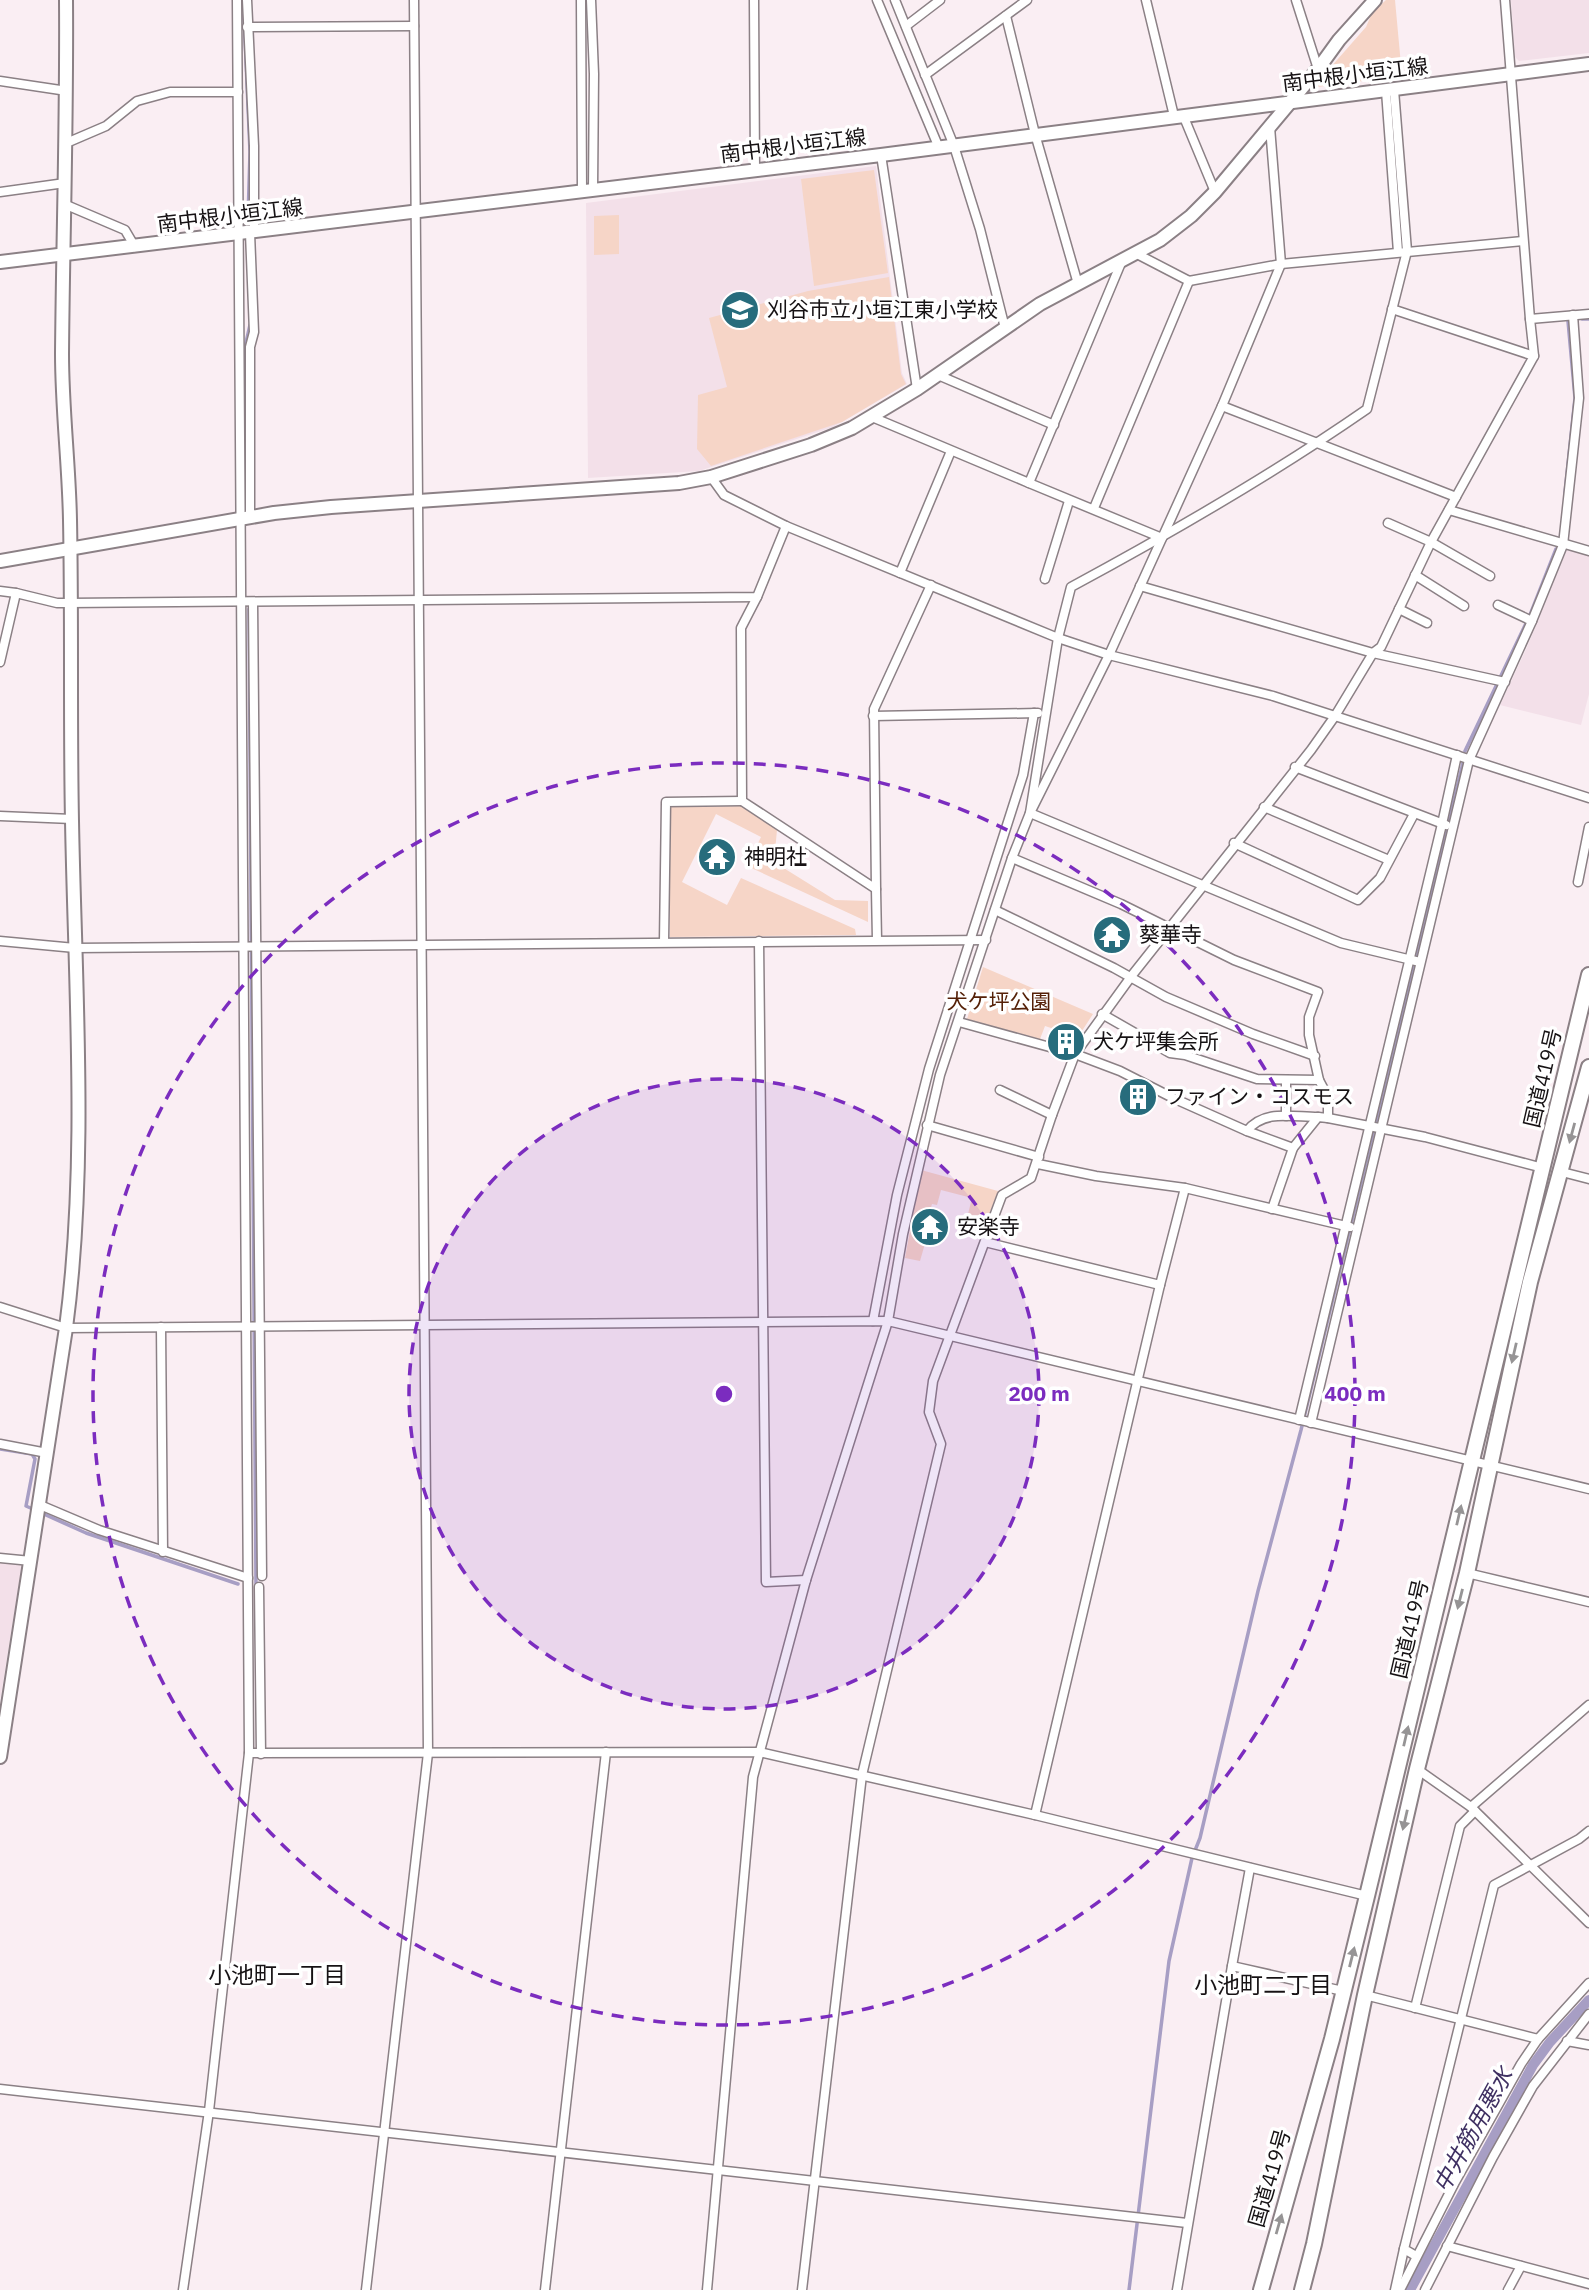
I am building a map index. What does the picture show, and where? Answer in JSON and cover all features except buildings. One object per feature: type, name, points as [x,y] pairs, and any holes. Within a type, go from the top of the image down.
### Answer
[{"type":"highway","name":"国道419号","points":[[1261,2290],[1367,1896],[1589,975]]},
{"type":"highway","name":"国道419号","points":[[1302,2290],[1317,2231],[1365,1995],[1417,1769],[1467,1573],[1530,1282],[1589,1067]]},
{"type":"street","points":[[0,1757],[66,1328],[76,1219],[70,550],[62,356],[65,256],[65,0]]},
{"type":"street","points":[[39,1510],[163,1552],[248,1576],[262,1576],[253,1325],[241,602],[250,348],[254,332],[238,92],[237,0]]},
{"type":"street","points":[[246,517],[248,234],[254,146],[247,0]]},
{"type":"street","points":[[366,2290],[428,1753],[414,0]]},
{"type":"street","points":[[581,0],[587,189]]},
{"type":"street","points":[[587,189],[594,74],[591,0]]},
{"type":"street","points":[[754,0],[755,170]]},
{"type":"street","points":[[877,0],[939,148]]},
{"type":"street","points":[[895,0],[954,146],[980,229],[1005,328]]},
{"type":"street","points":[[906,26],[940,0]]},
{"type":"street","points":[[925,75],[1027,0]]},
{"type":"street","points":[[1146,0],[1179,115],[1214,192]]},
{"type":"street","points":[[1296,0],[1318,69]]},
{"type":"street","points":[[0,561],[246,517],[331,507],[679,484],[711,477],[811,445],[872,417],[917,390],[1040,304],[1137,254],[1185,221],[1270,127],[1339,40],[1375,0]]},
{"type":"street","points":[[802,2290],[862,1775],[941,1444],[929,1412],[933,1381],[1002,1195],[1031,1178],[1075,1054],[1129,978],[1311,750],[1373,653],[1381,647],[1431,542],[1534,356],[1505,0]]},
{"type":"street","points":[[1006,16],[1035,134],[1078,284]]},
{"type":"street","points":[[247,27],[414,26]]},
{"type":"street","name":"南中根小垣江線","points":[[0,262],[939,148],[1589,64]]},
{"type":"street","points":[[0,81],[66,91]]},
{"type":"street","points":[[1030,813],[1058,638],[1071,587],[1162,538],[1319,443],[1367,410],[1403,252],[1390,90]]},
{"type":"street","points":[[64,144],[106,126],[137,101],[170,92],[238,92]]},
{"type":"street","points":[[707,2290],[753,1777],[806,1580],[888,1321],[902,1234],[940,1075],[1012,858],[1030,813],[1109,655],[1222,406],[1281,264],[1270,127]]},
{"type":"street","points":[[881,155],[917,390]]},
{"type":"street","points":[[0,191],[65,183]]},
{"type":"street","points":[[64,204],[125,230],[135,247]]},
{"type":"street","points":[[1137,254],[1189,281],[1281,264],[1523,241]]},
{"type":"street","points":[[1029,483],[1121,263]]},
{"type":"street","points":[[1094,508],[1189,281]]},
{"type":"street","points":[[1392,309],[1534,356]]},
{"type":"street","points":[[1530,319],[1589,314]]},
{"type":"street","points":[[1311,1423],[1357,1229],[1409,960],[1447,826],[1469,760],[1563,545],[1579,398],[1573,315]]},
{"type":"street","points":[[938,375],[1054,425]]},
{"type":"street","points":[[1222,406],[1455,497]]},
{"type":"street","points":[[872,417],[1162,538]]},
{"type":"street","points":[[900,573],[951,451]]},
{"type":"street","points":[[711,477],[724,495],[786,526],[1058,638],[1109,655],[1273,696],[1589,798]]},
{"type":"street","points":[[1045,579],[1069,501]]},
{"type":"street","points":[[1449,510],[1589,551]]},
{"type":"street","points":[[1388,523],[1431,542],[1490,576]]},
{"type":"street","points":[[743,802],[741,628],[757,597],[786,526]]},
{"type":"street","points":[[1415,575],[1464,606]]},
{"type":"street","points":[[877,940],[874,709],[931,585]]},
{"type":"street","points":[[1140,586],[1373,653],[1504,682]]},
{"type":"street","points":[[0,591],[57,603],[757,597]]},
{"type":"street","points":[[0,662],[16,593]]},
{"type":"street","points":[[183,2290],[209,2111],[249,1753],[248,1576],[256,946],[253,602]]},
{"type":"street","points":[[1497,605],[1531,621]]},
{"type":"street","points":[[1399,609],[1427,623]]},
{"type":"street","points":[[873,1321],[897,1195],[915,1122],[1023,775],[1034,713]]},
{"type":"street","points":[[873,716],[1045,713]]},
{"type":"street","points":[[1300,1420],[1345,1226],[1420,962],[1447,826],[1457,755]]},
{"type":"street","points":[[1295,767],[1447,826]]},
{"type":"street","points":[[664,942],[666,802],[743,802],[876,889]]},
{"type":"street","points":[[1264,807],[1389,860]]},
{"type":"street","points":[[1030,813],[1341,943],[1420,962]]},
{"type":"street","points":[[1234,844],[1357,900],[1380,878],[1413,814]]},
{"type":"street","points":[[0,816],[72,819]]},
{"type":"street","points":[[1578,881],[1589,827]]},
{"type":"street","points":[[1012,858],[1170,927],[1234,960],[1318,992],[1309,1017],[1310,1035],[1319,1080],[1328,1097],[1328,1118]]},
{"type":"street","points":[[995,910],[1201,1012],[1315,1056]]},
{"type":"street","points":[[0,941],[75,948],[986,940]]},
{"type":"street","points":[[759,941],[766,1582],[806,1580]]},
{"type":"street","points":[[1102,1014],[1170,1053],[1185,1055],[1257,1079],[1319,1080]]},
{"type":"street","points":[[959,1022],[1075,1054],[1121,1071],[1173,1098],[1293,1148]]},
{"type":"street","points":[[1286,1080],[1286,1116]]},
{"type":"street","points":[[1000,1090],[1052,1115]]},
{"type":"street","points":[[1247,1131],[1255,1120],[1266,1116],[1328,1118],[1425,1137],[1543,1168]]},
{"type":"street","points":[[1272,1209],[1293,1148],[1318,1117]]},
{"type":"street","points":[[927,1125],[1038,1161],[1096,1176],[1185,1188],[1357,1229]]},
{"type":"street","points":[[1562,1172],[1589,1178]]},
{"type":"street","points":[[1035,1815],[1185,1188]]},
{"type":"street","points":[[985,1242],[1160,1285]]},
{"type":"street","points":[[0,1307],[66,1328],[888,1321],[1589,1489]]},
{"type":"street","points":[[161,1327],[163,1552]]},
{"type":"street","points":[[0,1444],[47,1453]]},
{"type":"street","points":[[0,1558],[31,1561]]},
{"type":"street","points":[[1467,1573],[1589,1602]]},
{"type":"street","points":[[259,1587],[261,1754]]},
{"type":"street","points":[[1415,2008],[1460,1826],[1473,1809],[1589,1705]]},
{"type":"street","points":[[545,2290],[606,1752]]},
{"type":"street","points":[[249,1753],[760,1752],[1035,1815],[1367,1896]]},
{"type":"street","points":[[1417,1769],[1473,1809],[1589,1923]]},
{"type":"street","points":[[1397,2290],[1404,2249],[1494,1885],[1589,1831]]},
{"type":"street","points":[[1177,2290],[1250,1868]]},
{"type":"street","points":[[1232,1966],[1343,1991]]},
{"type":"street","points":[[1397,2290],[1492,2114],[1538,2039],[1589,1983]]},
{"type":"street","points":[[1365,1995],[1538,2039]]},
{"type":"street","points":[[1425,2290],[1493,2157],[1533,2086],[1589,2014]]},
{"type":"street","points":[[1567,2040],[1589,2045]]},
{"type":"street","points":[[0,2089],[1187,2223]]},
{"type":"street","points":[[1447,2246],[1589,2284]]},
{"type":"street","points":[[1404,2249],[1416,2256]]},
{"type":"street","points":[[1508,2290],[1521,2266]]},
{"type":"shaded area","points":[[1511,0],[1589,0],[1589,53],[1519,61],[1515,57]]},
{"type":"shaded area","name":"刈谷市立小垣江東小学校","points":[[876,166],[902,373],[907,384],[833,427],[699,471],[588,478],[586,203]]},
{"type":"shaded area","points":[[1567,549],[1589,555],[1589,694],[1581,725],[1500,705]]},
{"type":"shaded area","points":[[0,1562],[22,1564],[0,1701]]},
{"type":"green space","points":[[1386,0],[1395,0],[1402,76],[1317,87],[1316,84],[1366,27],[1372,13]]},
{"type":"green space","points":[[874,170],[888,273],[814,286],[801,179]]},
{"type":"green space","points":[[619,215],[619,254],[594,255],[594,216]]},
{"type":"green space","points":[[889,277],[901,374],[906,384],[842,422],[711,466],[697,449],[698,395],[727,387],[709,318],[808,291]]},
{"type":"green space","points":[[741,806],[777,830],[774,862],[835,900],[868,901],[868,922],[747,866],[761,837],[716,814],[682,882],[727,905],[741,878],[855,929],[856,935],[670,937],[670,807]]},
{"type":"green space","name":"犬ケ坪公園","points":[[983,967],[1093,1014],[1078,1037],[1045,1026],[1040,1039],[967,1019]]},
{"type":"green space","points":[[921,1170],[998,1191],[981,1235],[964,1230],[972,1198],[941,1190],[937,1205],[932,1204],[929,1214],[920,1212],[912,1236],[926,1240],[920,1261],[905,1258]]},
{"type":"waterway","points":[[244,15],[250,152],[248,219]]},
{"type":"waterway","points":[[1582,319],[1589,319]]},
{"type":"waterway","points":[[1565,493],[1575,398],[1568,321]]},
{"type":"waterway","points":[[246,453],[245,347],[250,325]]},
{"type":"waterway","points":[[1465,751],[1530,615],[1556,549]]},
{"type":"waterway","points":[[249,609],[256,1585]]},
{"type":"waterway","points":[[1129,2290],[1169,1961],[1192,1858],[1200,1838],[1258,1591],[1301,1430],[1463,763]]},
{"type":"waterway","points":[[0,1449],[32,1454],[35,1459],[26,1506],[86,1533],[238,1584]]},
{"type":"waterway","name":"中井筋用悪水","points":[[1410,2290],[1533,2065],[1550,2042],[1589,2000]]},
{"type":"place","name":"刈谷市立小垣江東小学校","points":[[740,310]]},
{"type":"place","name":"神明社","points":[[717,857]]},
{"type":"place","name":"葵華寺","points":[[1112,935]]},
{"type":"place","name":"犬ケ坪集会所","points":[[1066,1042]]},
{"type":"place","name":"ファイン・コスモス","points":[[1138,1097]]},
{"type":"place","name":"安楽寺","points":[[930,1227]]},
{"type":"district","name":"小池町一丁目","points":[[277,1975]]},
{"type":"district","name":"小池町二丁目","points":[[1263,1985]]}]
